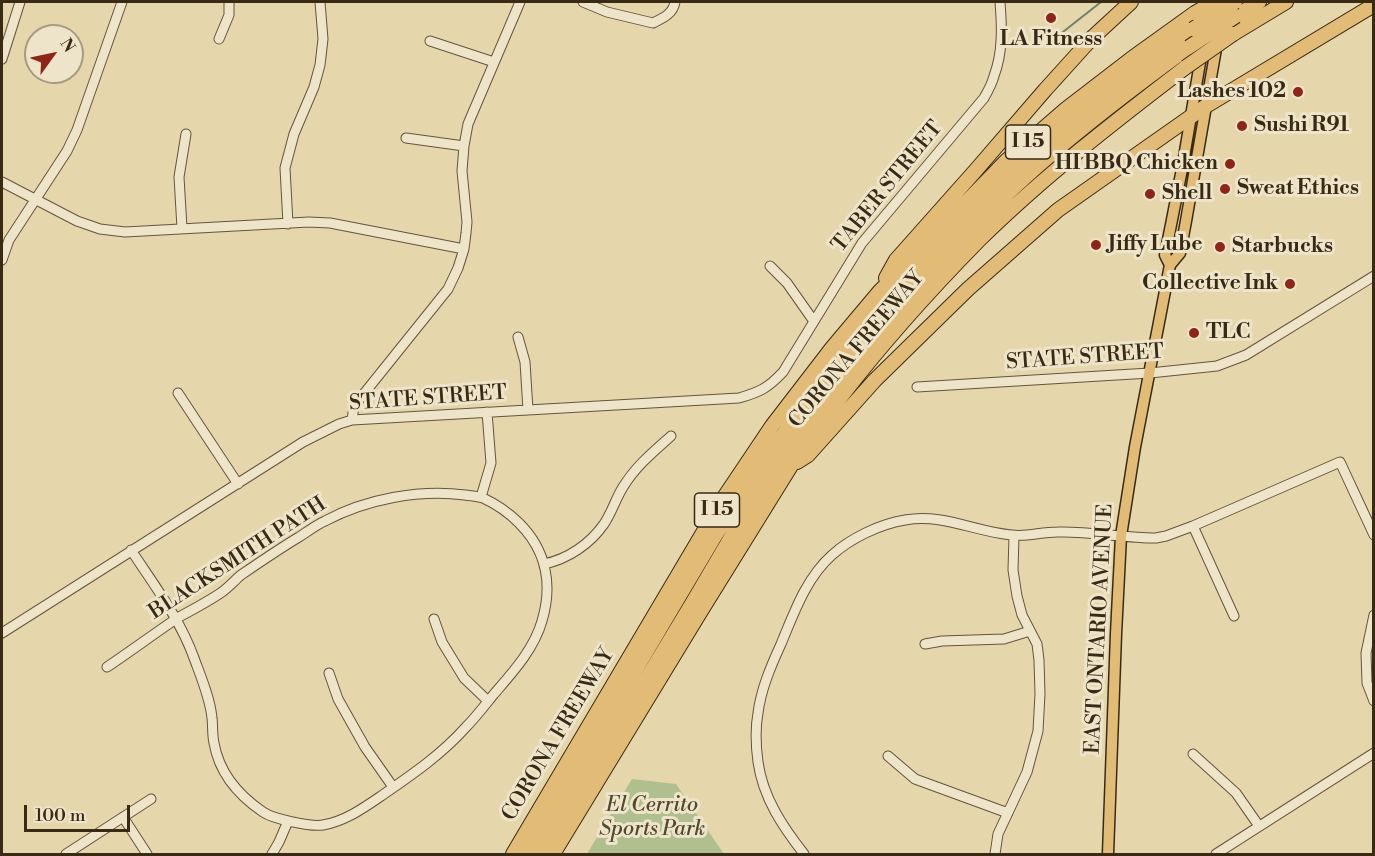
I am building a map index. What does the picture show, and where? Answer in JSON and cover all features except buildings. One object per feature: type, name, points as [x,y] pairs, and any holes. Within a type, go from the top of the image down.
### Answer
[{"type":"highway","points":[[879,291],[896,260],[1068,64],[1131,2]]},
{"type":"highway","name":"CORONA FREEWAY","points":[[513,855],[723,499],[772,426],[814,370],[879,291],[1006,161],[1066,109],[1131,59],[1212,2]]},
{"type":"highway","points":[[526,855],[715,536],[765,460],[821,382],[884,305],[949,234],[1025,161],[1074,118],[1134,70],[1235,2]]},
{"type":"highway","points":[[541,855],[757,495],[807,420],[858,355],[950,252],[1041,164],[1140,82],[1189,47],[1260,2]]},
{"type":"highway","name":"CORONA FREEWAY","points":[[553,855],[792,464],[865,366],[980,240],[1064,163],[1186,67],[1233,34],[1286,2]]},
{"type":"highway","points":[[792,464],[808,455],[875,380],[976,282],[1058,210],[1206,106],[1374,5]]},
{"type":"highway","points":[[504,855],[577,746]]},
{"type":"highway","points":[[561,855],[606,766]]},
{"type":"main road","name":"EAST ONTARIO AVENUE","points":[[1170,265],[1165,255],[1212,2]]},
{"type":"main road","name":"EAST ONTARIO AVENUE","points":[[1108,855],[1121,536],[1135,447],[1170,265],[1180,253],[1224,2]]},
{"type":"main road","points":[[1179,188],[1179,214],[1186,221]]},
{"type":"street","points":[[2,54],[20,2]]},
{"type":"street","points":[[2,260],[9,240],[67,151],[77,130],[122,2]]},
{"type":"street","points":[[219,39],[229,15],[229,2]]},
{"type":"street","points":[[288,224],[285,168],[294,135],[314,87],[320,65],[323,39],[320,2]]},
{"type":"street","points":[[352,420],[354,406],[448,289],[458,268],[464,249],[467,222],[462,171],[468,124],[520,2]]},
{"type":"street","points":[[584,2],[607,12],[653,23],[668,16],[675,2]]},
{"type":"street","name":"TABER STREET","points":[[771,385],[783,372],[862,243],[984,98],[994,76],[999,56],[1000,2]]},
{"type":"street","points":[[430,41],[494,62]]},
{"type":"street","points":[[182,228],[179,177],[186,134]]},
{"type":"street","points":[[406,138],[464,146]]},
{"type":"street","points":[[2,182],[77,221],[100,229],[125,232],[309,222],[330,223],[464,249]]},
{"type":"street","points":[[770,266],[787,283],[813,321]]},
{"type":"street","name":"STATE STREET","points":[[917,387],[1150,373],[1217,366],[1246,355],[1374,276]]},
{"type":"street","points":[[518,337],[525,362],[528,410]]},
{"type":"street","name":"STATE STREET","points":[[2,633],[303,442],[339,424],[352,420],[739,398],[758,393],[771,385]]},
{"type":"street","points":[[178,393],[238,484]]},
{"type":"street","points":[[481,497],[491,464],[487,412]]},
{"type":"street","points":[[544,564],[573,553],[590,540],[604,523],[623,486],[641,462],[671,436]]},
{"type":"street","points":[[804,855],[775,813],[765,790],[756,740],[758,713],[766,679],[801,596],[813,577],[832,555],[854,539],[878,528],[905,520],[927,519],[953,521],[993,533],[1014,536],[1055,532],[1156,538],[1193,526],[1340,462],[1374,535]]},
{"type":"street","name":"BLACKSMITH PATH","points":[[108,667],[176,619],[223,591],[288,543],[325,521],[385,499],[452,493],[481,497],[512,516],[527,531],[537,546],[544,564],[547,596],[542,623],[531,646],[516,669],[466,728],[418,771],[352,816],[321,825],[288,821],[266,815],[247,800],[230,781],[219,763],[213,741],[212,716],[194,655],[176,619],[131,550]]},
{"type":"street","points":[[1193,526],[1234,616]]},
{"type":"street","points":[[995,855],[998,834],[1027,772],[1038,731],[1039,660],[1036,644],[1022,615],[1017,596],[1013,570],[1014,536]]},
{"type":"street","points":[[1374,615],[1366,654],[1367,684],[1374,701]]},
{"type":"street","points":[[434,619],[442,642],[464,678],[488,701]]},
{"type":"street","points":[[926,644],[942,640],[1004,639],[1030,631]]},
{"type":"street","points":[[329,673],[338,699],[365,747],[393,787]]},
{"type":"street","points":[[1216,855],[1374,753]]},
{"type":"street","points":[[1193,754],[1236,793],[1259,826]]},
{"type":"street","points":[[888,756],[915,779],[1008,813]]},
{"type":"street","points":[[66,855],[151,799]]},
{"type":"street","points":[[123,817],[147,855]]},
{"type":"street","points":[[272,855],[288,821]]},
{"type":"green space","name":"El Cerrito Sports Park","points":[[632,779],[676,784],[724,854],[587,854]]},
{"type":"waterway","points":[[1054,39],[1101,2]]},
{"type":"place","name":"LA Fitness","points":[[1051,18]]},
{"type":"place","name":"Lashes 102","points":[[1298,92]]},
{"type":"place","name":"Sushi R91","points":[[1242,126]]},
{"type":"place","name":"HI BBQ Chicken","points":[[1230,164]]},
{"type":"place","name":"Sweat Ethics","points":[[1225,189]]},
{"type":"place","name":"Shell","points":[[1150,194]]},
{"type":"place","name":"Jiffy Lube","points":[[1096,245]]},
{"type":"place","name":"Starbucks","points":[[1220,247]]},
{"type":"place","name":"Collective Ink","points":[[1290,284]]},
{"type":"place","name":"TLC","points":[[1194,333]]}]
